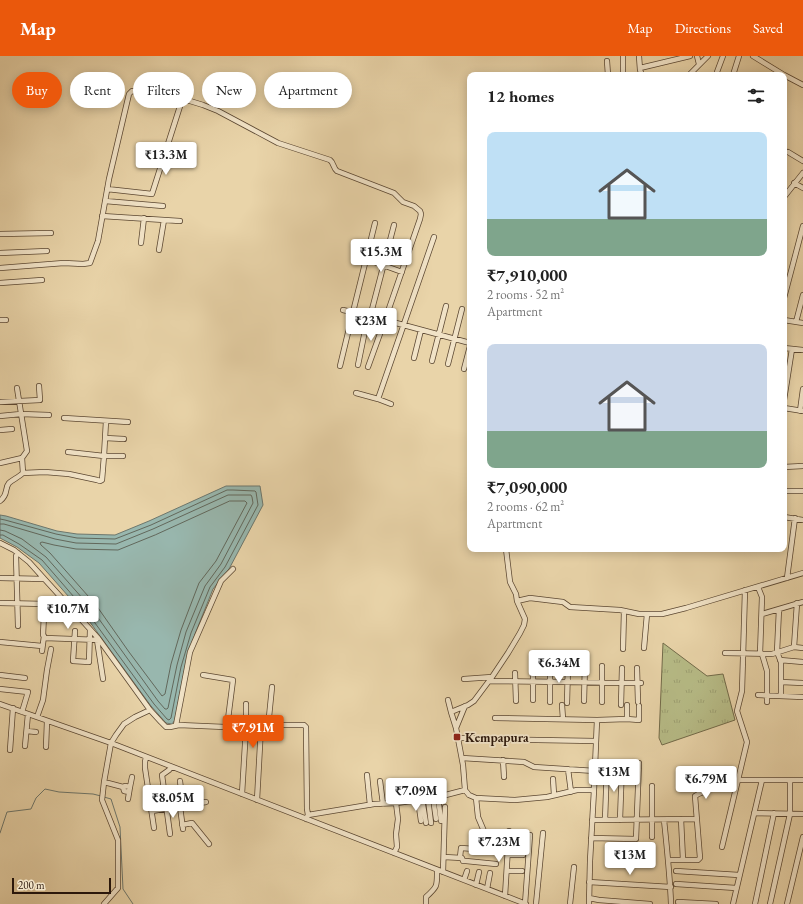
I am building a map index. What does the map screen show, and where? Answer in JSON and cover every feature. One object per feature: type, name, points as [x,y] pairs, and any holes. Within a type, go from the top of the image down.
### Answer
[{"type":"street","points":[[623,56],[623,72]]},
{"type":"street","points":[[640,56],[640,72]]},
{"type":"street","points":[[640,68],[690,56]]},
{"type":"street","points":[[697,56],[699,64]]},
{"type":"street","points":[[693,72],[708,56]]},
{"type":"street","points":[[717,72],[723,56]]},
{"type":"street","points":[[734,72],[739,56]]},
{"type":"street","points":[[753,56],[779,72]]},
{"type":"street","points":[[607,61],[608,72]]},
{"type":"street","points":[[787,77],[803,85]]},
{"type":"street","points":[[0,268],[64,263],[90,263],[98,241],[105,201],[130,92],[133,91]]},
{"type":"street","points":[[194,103],[218,111],[278,143],[330,160],[336,171],[394,193],[403,202],[420,210],[420,219],[368,367]]},
{"type":"street","points":[[108,189],[152,194],[179,108]]},
{"type":"street","points":[[788,152],[803,160]]},
{"type":"street","points":[[787,193],[803,173]]},
{"type":"street","points":[[794,184],[803,188]]},
{"type":"street","points":[[105,201],[163,206]]},
{"type":"street","points":[[102,216],[180,221]]},
{"type":"street","points":[[141,243],[144,218]]},
{"type":"street","points":[[159,250],[164,220]]},
{"type":"street","points":[[340,366],[375,223]]},
{"type":"street","points":[[358,365],[369,317],[394,225]]},
{"type":"street","points":[[787,277],[803,226]]},
{"type":"street","points":[[0,234],[51,233]]},
{"type":"street","points":[[378,399],[434,236]]},
{"type":"street","points":[[0,253],[47,251]]},
{"type":"street","points":[[366,259],[402,272]]},
{"type":"street","points":[[0,283],[42,280]]},
{"type":"street","points":[[796,322],[803,295]]},
{"type":"street","points":[[432,362],[446,306]]},
{"type":"street","points":[[448,364],[462,309]]},
{"type":"street","points":[[344,310],[454,339],[467,344]]},
{"type":"street","points":[[0,320],[6,320]]},
{"type":"street","points":[[787,320],[803,323]]},
{"type":"street","points":[[414,358],[421,330]]},
{"type":"street","points":[[787,348],[803,350]]},
{"type":"street","points":[[787,381],[792,349]]},
{"type":"street","points":[[464,369],[467,357]]},
{"type":"street","points":[[0,402],[40,400],[39,386]]},
{"type":"street","points":[[17,388],[27,451],[22,458],[23,473]]},
{"type":"street","points":[[787,409],[801,411],[803,389]]},
{"type":"street","points":[[356,393],[391,404]]},
{"type":"street","points":[[0,416],[21,414],[49,415]]},
{"type":"street","points":[[64,418],[128,422]]},
{"type":"street","points":[[0,501],[4,497],[9,484],[23,473],[45,472],[69,474],[100,481],[102,480],[106,421]]},
{"type":"street","points":[[0,430],[12,429]]},
{"type":"street","points":[[105,438],[124,439]]},
{"type":"street","points":[[68,452],[104,456],[123,456]]},
{"type":"street","points":[[0,463],[22,458]]},
{"type":"street","points":[[787,467],[803,466]]},
{"type":"street","points":[[787,492],[803,491]]},
{"type":"street","points":[[787,517],[803,520],[803,513]]},
{"type":"street","points":[[787,578],[795,518]]},
{"type":"street","points":[[0,543],[18,553],[44,579],[90,630],[150,710],[166,727],[187,725],[246,728],[304,725],[306,727],[307,817]]},
{"type":"street","points":[[451,712],[474,701],[490,679],[524,625],[525,619],[510,582],[506,552]]},
{"type":"street","points":[[18,553],[16,556],[18,626]]},
{"type":"street","points":[[176,726],[190,652],[221,581],[233,569]]},
{"type":"street","points":[[517,601],[530,598],[563,602],[570,607],[624,610],[639,614],[662,614],[803,573]]},
{"type":"street","points":[[0,578],[44,579]]},
{"type":"street","points":[[758,587],[762,597],[761,654],[767,671],[767,702]]},
{"type":"street","points":[[722,846],[747,742],[737,711],[742,691],[745,590]]},
{"type":"street","points":[[762,614],[803,602]]},
{"type":"street","points":[[0,603],[46,604]]},
{"type":"street","points":[[794,647],[797,604]]},
{"type":"street","points":[[779,609],[777,652],[781,662],[781,696]]},
{"type":"street","points":[[623,649],[624,610]]},
{"type":"street","points":[[0,642],[42,649],[44,636],[44,614]]},
{"type":"street","points":[[644,648],[647,614]]},
{"type":"street","points":[[75,631],[73,661],[88,662],[90,661],[90,630]]},
{"type":"street","points":[[44,636],[45,638],[98,640]]},
{"type":"street","points":[[98,640],[103,678]]},
{"type":"street","points":[[725,653],[772,654],[794,647],[803,648]]},
{"type":"street","points":[[37,717],[43,700],[51,649]]},
{"type":"street","points":[[780,660],[803,662]]},
{"type":"street","points":[[584,701],[585,664]]},
{"type":"street","points":[[562,719],[565,704],[568,665]]},
{"type":"street","points":[[602,666],[602,702]]},
{"type":"street","points":[[533,667],[533,700]]},
{"type":"street","points":[[621,704],[622,668]]},
{"type":"street","points":[[494,718],[639,720],[639,683],[637,668]]},
{"type":"street","points":[[550,669],[550,702]]},
{"type":"street","points":[[515,673],[516,702]]},
{"type":"street","points":[[0,675],[25,678]]},
{"type":"street","points":[[203,675],[233,680],[227,727]]},
{"type":"street","points":[[464,678],[515,682],[639,683]]},
{"type":"street","points":[[781,682],[803,683]]},
{"type":"street","points":[[268,726],[272,687]]},
{"type":"street","points":[[0,689],[28,692],[22,712]]},
{"type":"street","points":[[758,695],[803,697]]},
{"type":"street","points":[[448,700],[456,728],[462,758],[465,790],[469,795],[476,798],[515,800],[554,795],[577,790],[594,790]]},
{"type":"street","points":[[0,704],[112,743],[257,800],[307,817],[436,870],[525,904],[530,835]]},
{"type":"street","points":[[242,794],[246,704]]},
{"type":"street","points":[[627,705],[627,719]]},
{"type":"street","points":[[456,728],[465,706]]},
{"type":"street","points":[[10,750],[13,708]]},
{"type":"street","points":[[104,904],[118,888],[118,840],[102,797],[112,743],[124,724],[150,710]]},
{"type":"street","points":[[25,746],[28,714]]},
{"type":"street","points":[[589,904],[588,898],[597,720]]},
{"type":"street","points":[[46,747],[47,721]]},
{"type":"street","points":[[257,800],[261,727]]},
{"type":"street","points":[[27,731],[36,732]]},
{"type":"street","points":[[458,738],[596,741]]},
{"type":"street","points":[[146,757],[145,768],[154,828]]},
{"type":"street","points":[[462,758],[504,760],[524,762],[534,767],[595,771]]},
{"type":"street","points":[[504,760],[504,777]]},
{"type":"street","points":[[591,838],[636,839],[639,763]]},
{"type":"street","points":[[605,820],[607,764]]},
{"type":"street","points":[[620,820],[622,764]]},
{"type":"street","points":[[170,834],[162,775],[171,767]]},
{"type":"street","points":[[568,769],[571,792]]},
{"type":"street","points":[[367,775],[370,805]]},
{"type":"street","points":[[128,799],[132,777]]},
{"type":"street","points":[[553,779],[554,795]]},
{"type":"street","points":[[738,780],[803,780]]},
{"type":"street","points":[[733,904],[762,780]]},
{"type":"street","points":[[770,904],[790,814],[790,780]]},
{"type":"street","points":[[380,781],[383,804]]},
{"type":"street","points":[[104,782],[123,788],[124,791],[129,790]]},
{"type":"street","points":[[180,782],[183,827],[192,823],[209,844]]},
{"type":"street","points":[[668,860],[698,860],[700,858],[695,796],[708,791],[716,784]]},
{"type":"street","points":[[652,786],[652,838]]},
{"type":"street","points":[[195,789],[198,804]]},
{"type":"street","points":[[307,817],[370,805],[436,798],[465,790]]},
{"type":"street","points":[[436,798],[436,818]]},
{"type":"street","points":[[436,798],[441,821]]},
{"type":"street","points":[[460,858],[461,849],[463,848],[489,849],[489,844],[478,817],[476,798]]},
{"type":"street","points":[[423,799],[426,822],[423,799]]},
{"type":"street","points":[[152,811],[206,802]]},
{"type":"street","points":[[394,853],[397,847],[396,834],[398,819],[396,803]]},
{"type":"street","points":[[443,872],[445,807]]},
{"type":"street","points":[[754,812],[803,814]]},
{"type":"street","points":[[754,904],[774,813]]},
{"type":"street","points":[[681,819],[683,860]]},
{"type":"street","points":[[592,820],[696,819]]},
{"type":"street","points":[[664,820],[671,887],[671,904]]},
{"type":"street","points":[[505,896],[509,831]]},
{"type":"street","points":[[536,904],[543,832]]},
{"type":"street","points":[[787,904],[803,836]]},
{"type":"street","points":[[508,838],[523,839]]},
{"type":"street","points":[[508,855],[523,855]]},
{"type":"street","points":[[444,857],[462,858],[464,861],[496,864]]},
{"type":"street","points":[[570,904],[574,867]]},
{"type":"street","points":[[426,904],[426,897],[434,891],[437,883],[436,870]]},
{"type":"street","points":[[464,880],[466,871]]},
{"type":"street","points":[[507,871],[522,871]]},
{"type":"street","points":[[676,871],[739,875]]},
{"type":"street","points":[[476,885],[479,872]]},
{"type":"street","points":[[487,889],[490,873]]},
{"type":"street","points":[[589,882],[671,887]]},
{"type":"street","points":[[676,884],[736,888]]},
{"type":"street","points":[[588,898],[650,904]]},
{"type":"street","points":[[678,902],[716,904]]},
{"type":"green space","points":[[663,643],[707,676],[723,674],[735,720],[662,745],[659,738]]},
{"type":"water","points":[[226,486],[260,486],[263,505],[229,569],[213,589],[195,634],[185,668],[175,720],[172,724],[166,723],[151,706],[84,614],[39,563],[17,547],[0,538],[0,515],[57,531],[77,534],[115,535]]},
{"type":"waterway","points":[[0,833],[7,812],[31,809],[36,798],[45,789],[59,792],[93,794],[101,796]]},
{"type":"waterway","points":[[104,797],[111,799],[120,827],[123,889],[133,904]]},
{"type":"place","name":"Kempapura","points":[[457,737]]}]
